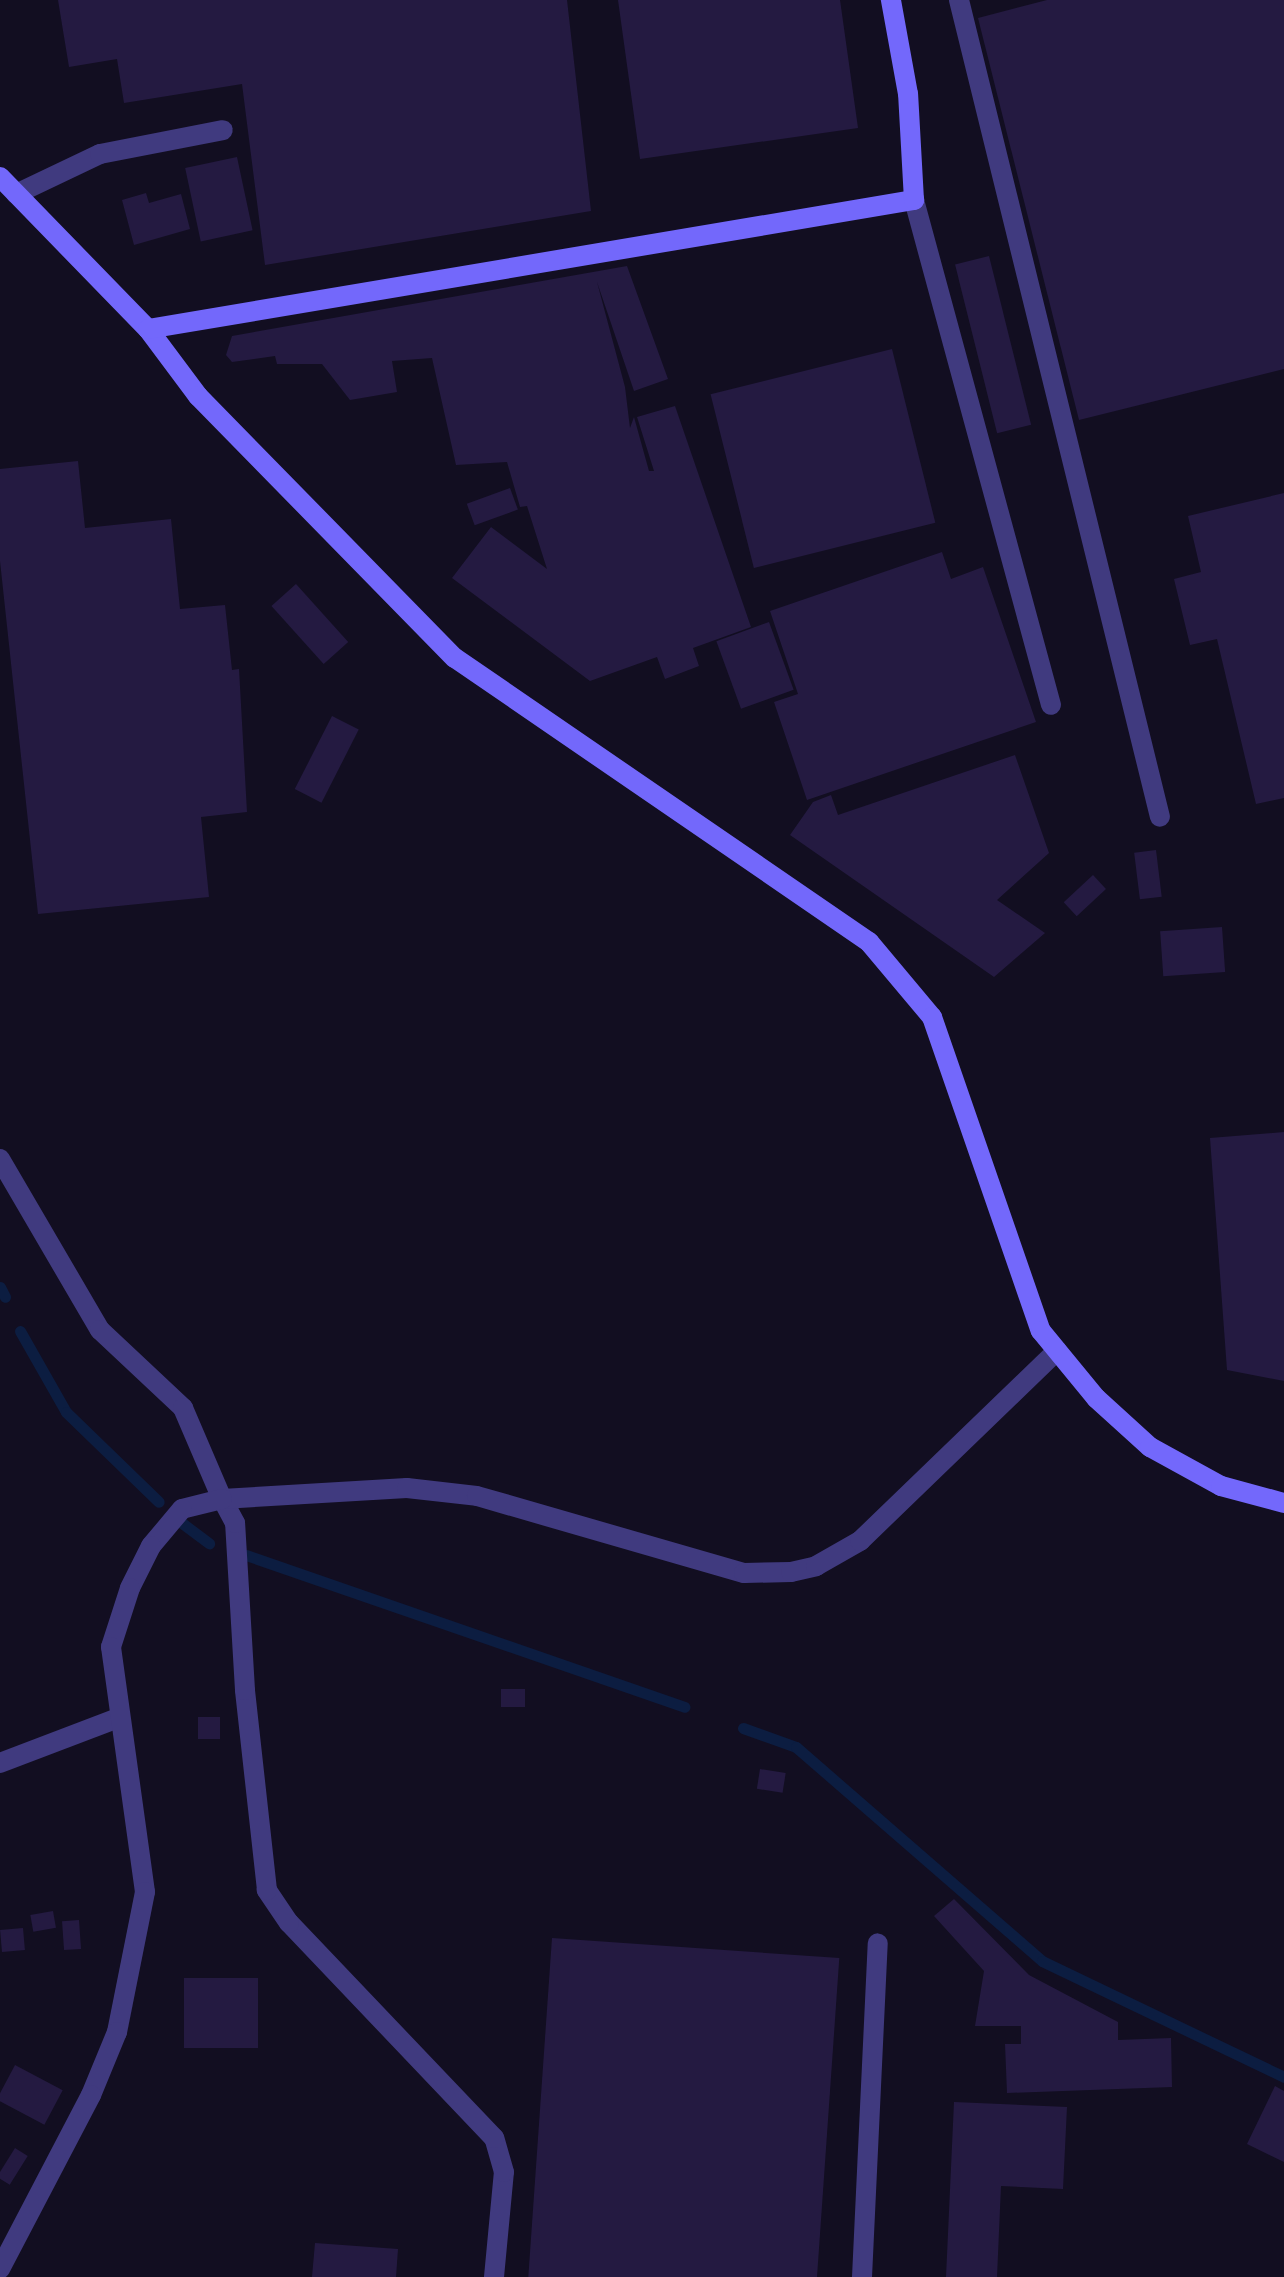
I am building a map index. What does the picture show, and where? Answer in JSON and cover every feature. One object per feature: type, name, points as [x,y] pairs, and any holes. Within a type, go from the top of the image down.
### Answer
[{"type":"street","points":[[891,0],[908,94],[914,200],[1051,705]]},
{"type":"street","points":[[959,0],[1160,817]]},
{"type":"street","points":[[16,194],[100,154],[223,130]]},
{"type":"street","points":[[0,177],[148,329],[198,396],[455,658],[869,942],[932,1017],[1041,1331],[1096,1398],[1150,1447],[1221,1486],[1284,1503]]},
{"type":"street","points":[[148,329],[914,200]]},
{"type":"street","points":[[0,1159],[100,1330],[183,1408],[235,1523],[245,1690],[267,1890],[289,1923],[494,2138],[504,2172],[494,2277]]},
{"type":"street","points":[[0,2269],[91,2095],[117,2032],[145,1892],[118,1718],[111,1647],[130,1588],[151,1546],[182,1509],[222,1499],[407,1488],[477,1496],[744,1573],[791,1572],[816,1566],[860,1541],[1057,1351]]},
{"type":"street","points":[[0,1763],[118,1718]]},
{"type":"street","points":[[862,2277],[878,1943]]},
{"type":"building","points":[[58,0],[567,0],[591,211],[265,265],[242,84],[124,103],[117,59],[69,67]]},
{"type":"building","points":[[618,0],[840,0],[858,128],[640,159]]},
{"type":"building","points":[[1047,0],[1284,0],[1284,369],[1079,420],[978,18]]},
{"type":"building","points":[[237,157],[253,230],[201,241],[185,168]]},
{"type":"building","points":[[146,193],[149,203],[181,194],[190,229],[134,245],[122,200]]},
{"type":"building","points":[[989,256],[1031,425],[997,433],[955,264]]},
{"type":"building","points":[[627,266],[668,379],[634,391],[597,282],[625,387],[630,428],[634,417],[649,471],[654,471],[637,417],[675,406],[751,627],[693,648],[699,666],[665,679],[657,657],[590,681],[452,578],[491,527],[547,569],[527,506],[520,507],[507,462],[456,465],[432,358],[392,361],[397,392],[350,400],[322,364],[277,364],[275,356],[232,362],[226,355],[232,336]]},
{"type":"building","points":[[892,349],[935,523],[754,568],[711,394]]},
{"type":"building","points":[[78,461],[85,528],[171,519],[180,609],[225,605],[232,670],[239,669],[247,812],[201,817],[209,897],[38,914],[0,561],[0,469]]},
{"type":"building","points":[[510,488],[518,510],[475,525],[467,504]]},
{"type":"building","points":[[1284,493],[1284,798],[1256,804],[1217,639],[1190,645],[1174,579],[1201,572],[1188,516]]},
{"type":"building","points":[[942,552],[951,579],[983,567],[1036,722],[807,800],[774,702],[798,694],[770,611]]},
{"type":"building","points":[[296,584],[348,642],[324,664],[271,606]]},
{"type":"building","points":[[769,622],[794,690],[741,709],[716,641]]},
{"type":"building","points":[[332,716],[359,730],[322,803],[295,789]]},
{"type":"building","points":[[1015,755],[1049,853],[997,900],[1045,933],[994,977],[790,835],[813,802],[831,795],[838,815]]},
{"type":"building","points":[[1156,850],[1162,897],[1140,899],[1134,853]]},
{"type":"building","points":[[1093,875],[1106,889],[1077,916],[1064,902]]},
{"type":"building","points":[[1222,927],[1225,972],[1163,976],[1160,931]]},
{"type":"building","points":[[1284,1132],[1284,1381],[1227,1370],[1210,1138]]},
{"type":"building","points":[[501,1689],[525,1689],[525,1707],[501,1707]]},
{"type":"building","points":[[198,1717],[220,1717],[220,1739],[198,1739]]},
{"type":"building","points":[[760,1769],[786,1773],[783,1793],[757,1789]]},
{"type":"building","points":[[954,1899],[1029,1975],[1118,2022],[1118,2040],[1171,2038],[1172,2087],[1007,2093],[1005,2044],[1021,2044],[1021,2026],[975,2026],[984,1971],[934,1916]]},
{"type":"building","points":[[53,1911],[56,1928],[33,1932],[30,1915]]},
{"type":"building","points":[[79,1920],[81,1949],[64,1950],[62,1921]]},
{"type":"building","points":[[23,1928],[25,1950],[2,1952],[0,1930]]},
{"type":"building","points":[[552,1938],[839,1958],[817,2277],[528,2277]]},
{"type":"building","points":[[184,1978],[258,1978],[258,2048],[184,2048]]},
{"type":"building","points":[[15,2065],[63,2090],[44,2125],[0,2101],[0,2093]]},
{"type":"building","points":[[1275,2086],[1284,2091],[1284,2162],[1247,2144]]},
{"type":"building","points":[[954,2102],[1067,2107],[1063,2189],[1001,2186],[997,2277],[946,2277]]},
{"type":"building","points":[[15,2148],[28,2156],[10,2185],[0,2179],[0,2172]]},
{"type":"building","points":[[315,2243],[398,2249],[396,2277],[312,2277]]},
{"type":"waterway","points":[[0,1287],[5,1297]]},
{"type":"waterway","points":[[20,1331],[66,1412],[159,1502]]},
{"type":"waterway","points":[[182,1523],[209,1543]]},
{"type":"waterway","points":[[246,1555],[684,1707]]},
{"type":"waterway","points":[[743,1728],[796,1747],[1042,1961],[1284,2077]]}]
